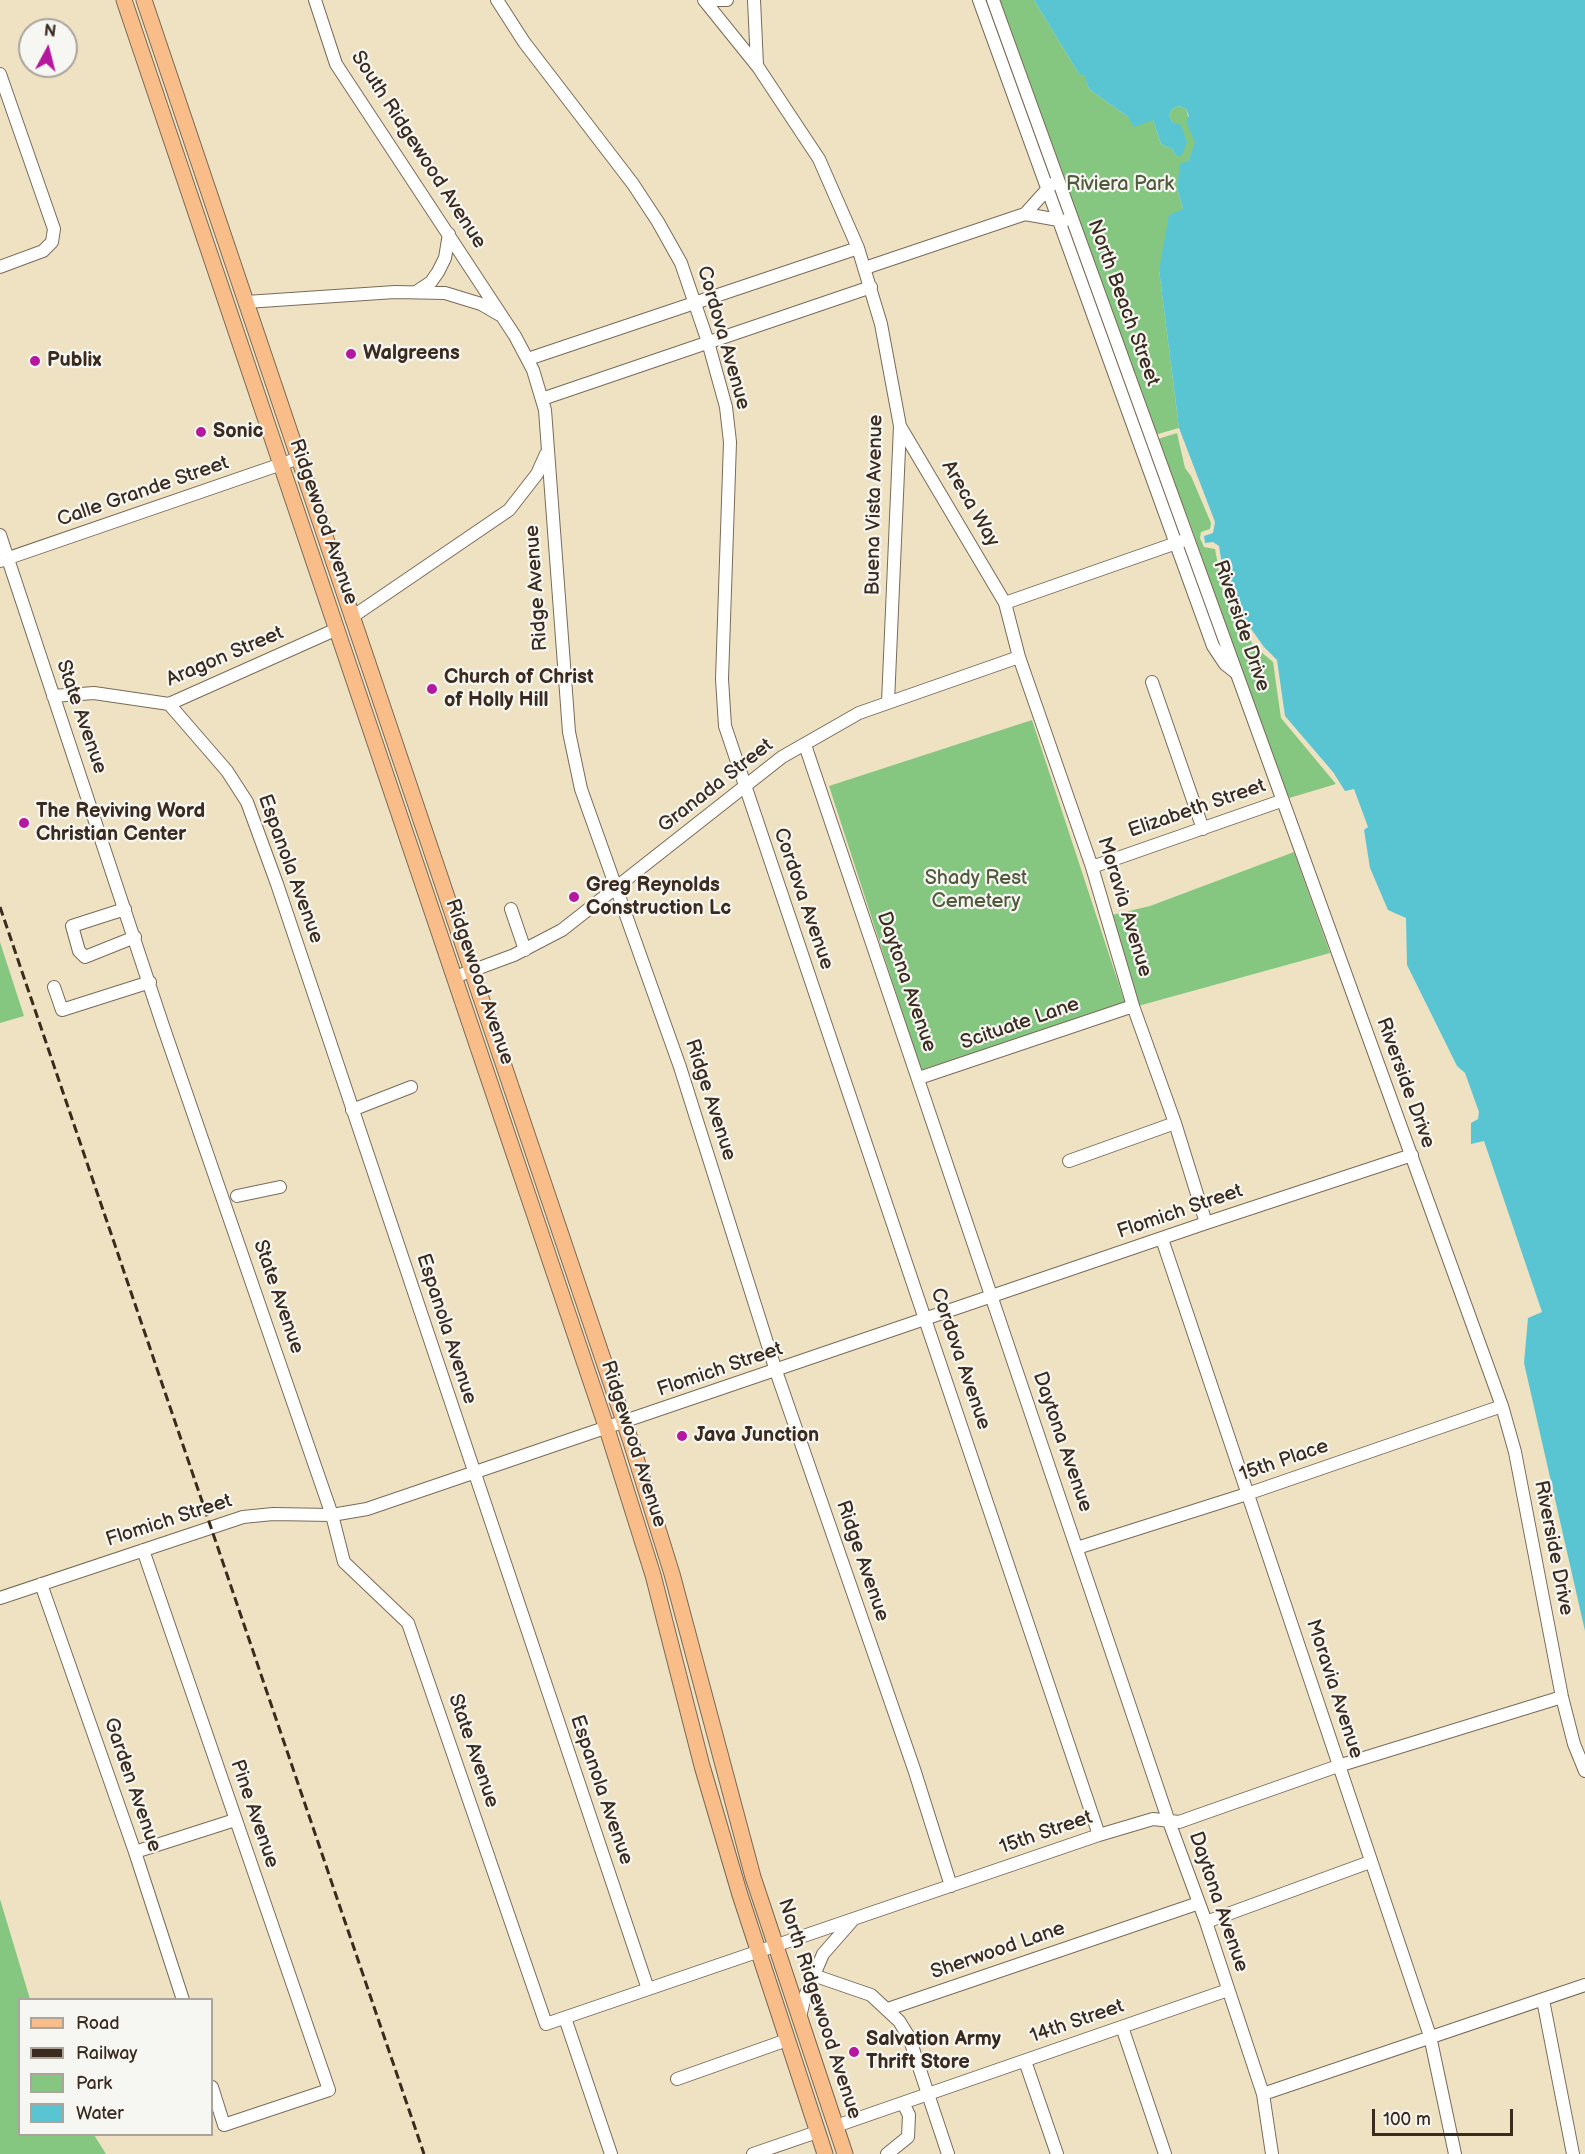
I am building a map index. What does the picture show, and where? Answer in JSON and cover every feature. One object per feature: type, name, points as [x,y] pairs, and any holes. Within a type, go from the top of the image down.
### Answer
[{"type":"main road","name":"Ridgewood Avenue","points":[[124,0],[607,1429],[653,1575],[702,1766],[740,1895]]},
{"type":"main road","name":"Ridgewood Avenue","points":[[144,0],[625,1423],[672,1574],[753,1877]]},
{"type":"main road","points":[[172,140],[187,147],[197,157]]},
{"type":"main road","name":"North Ridgewood Avenue","points":[[753,1877],[845,2154]]},
{"type":"main road","name":"North Ridgewood Avenue","points":[[740,1895],[825,2154]]},
{"type":"main road","points":[[807,2101],[824,2121],[836,2126]]},
{"type":"main road","points":[[817,2132],[845,2154]]},
{"type":"street","name":"South Ridgewood Avenue","points":[[315,0],[336,64],[501,316]]},
{"type":"street","name":"Cordova Avenue","points":[[497,0],[545,71],[633,184],[681,263],[708,342],[726,407],[730,442],[722,679],[725,726],[1099,1835]]},
{"type":"street","points":[[706,0],[727,0]]},
{"type":"street","name":"Buena Vista Avenue","points":[[706,0],[758,67],[819,159],[858,248],[881,324],[900,426],[888,702]]},
{"type":"street","points":[[754,0],[758,67]]},
{"type":"street","points":[[979,0],[1059,220],[1184,541],[1005,603]]},
{"type":"street","name":"North Beach Street","points":[[993,0],[1145,420]]},
{"type":"street","points":[[0,74],[54,229],[52,242],[43,251],[0,267]]},
{"type":"street","points":[[1025,214],[1056,179]]},
{"type":"street","points":[[865,268],[1025,214],[1073,222]]},
{"type":"street","points":[[416,292],[430,282],[438,272],[445,258],[449,234]]},
{"type":"street","points":[[528,359],[858,248]]},
{"type":"street","points":[[542,399],[871,287]]},
{"type":"street","points":[[246,302],[416,292],[445,293],[464,298],[501,316]]},
{"type":"street","name":"Ridge Avenue","points":[[501,316],[528,359],[542,399],[569,732],[581,789],[680,1066],[776,1371],[914,1769],[951,1886]]},
{"type":"street","name":"Riverside Drive","points":[[1145,420],[1184,541],[1236,673],[1502,1407],[1515,1452],[1562,1697],[1574,1744],[1585,1771]]},
{"type":"street","name":"Areca Way","points":[[900,426],[1005,603]]},
{"type":"street","points":[[352,617],[509,510],[537,474],[546,453]]},
{"type":"street","name":"Calle Grande Street","points":[[4,560],[299,458]]},
{"type":"street","name":"State Avenue","points":[[0,536],[4,560],[53,696],[332,1515],[344,1562],[408,1623],[546,2024]]},
{"type":"street","name":"Moravia Avenue","points":[[1005,603],[1019,657],[1092,867],[1133,1006],[1175,1123],[1206,1223]]},
{"type":"street","name":"Aragon Street","points":[[53,696],[94,693],[169,704],[337,630]]},
{"type":"street","name":"Granada Street","points":[[454,977],[525,950],[562,930],[616,890],[782,757],[859,713],[1019,657]]},
{"type":"street","points":[[1152,682],[1203,829]]},
{"type":"street","name":"Espanola Avenue","points":[[169,704],[227,771],[245,798],[277,884],[648,1989]]},
{"type":"street","name":"Daytona Avenue","points":[[805,745],[1168,1820],[1206,1922],[1263,2094],[1272,2154]]},
{"type":"street","name":"Elizabeth Street","points":[[1092,867],[1281,801]]},
{"type":"street","points":[[125,909],[72,926],[79,951],[85,957],[135,937]]},
{"type":"street","points":[[512,909],[525,950]]},
{"type":"street","points":[[54,987],[62,1010],[150,982]]},
{"type":"street","name":"Scituate Lane","points":[[919,1078],[1133,1006]]},
{"type":"street","points":[[352,1110],[411,1087]]},
{"type":"street","points":[[1069,1161],[1175,1123]]},
{"type":"street","name":"Flomich Street","points":[[0,1598],[211,1525],[249,1516],[332,1515],[367,1509],[1412,1155]]},
{"type":"street","points":[[237,1196],[280,1187]]},
{"type":"street","name":"Moravia Avenue","points":[[1162,1239],[1250,1493],[1370,1863],[1430,2036],[1455,2154]]},
{"type":"street","name":"15th Place","points":[[1077,1548],[1250,1493],[1502,1407]]},
{"type":"street","name":"Pine Avenue","points":[[143,1550],[329,2090],[224,2125],[213,2090]]},
{"type":"street","name":"Garden Avenue","points":[[41,1584],[135,1852],[182,1998]]},
{"type":"street","name":"15th Street","points":[[546,2024],[1099,1835],[1153,1818],[1179,1821],[1338,1766],[1562,1697]]},
{"type":"street","points":[[135,1852],[236,1820]]},
{"type":"street","points":[[1206,1922],[1370,1863]]},
{"type":"street","name":"Sherwood Lane","points":[[888,2009],[1199,1903]]},
{"type":"street","points":[[799,2019],[813,1975],[823,1954],[854,1919]]},
{"type":"street","points":[[813,1975],[871,1995],[888,2009],[909,2037],[948,2154]]},
{"type":"street","points":[[1263,2094],[1430,2036],[1543,2001],[1585,1984]]},
{"type":"street","name":"14th Street","points":[[836,2126],[1228,1990]]},
{"type":"street","points":[[1543,2001],[1573,2154]]},
{"type":"street","points":[[565,2018],[611,2154]]},
{"type":"street","points":[[1122,2027],[1165,2154]]},
{"type":"street","points":[[677,2079],[786,2040]]},
{"type":"street","points":[[1025,2061],[1056,2154]]},
{"type":"street","points":[[887,2154],[908,2137],[909,2115],[903,2103]]},
{"type":"street","points":[[753,2154],[817,2132]]},
{"type":"green space","name":"Riviera Park","points":[[993,0],[1034,0],[1079,74],[1084,74],[1089,89],[1128,117],[1153,120],[1161,144],[1172,149],[1177,157],[1178,125],[1172,122],[1169,115],[1172,109],[1179,106],[1186,109],[1196,143],[1188,161],[1181,169],[1177,188],[1183,209],[1159,270],[1179,428],[1151,436]]},
{"type":"green space","points":[[1177,433],[1185,468],[1191,476],[1211,523],[1210,529],[1201,532],[1200,538],[1204,547],[1215,549],[1224,598],[1254,646],[1273,662],[1281,718],[1336,784],[1286,799],[1193,532],[1158,439]]},
{"type":"green space","name":"Shady Rest Cemetery","points":[[1032,720],[1125,1003],[921,1070],[829,786]]},
{"type":"green space","points":[[1294,852],[1330,953],[1138,1006],[1112,915],[1150,906]]},
{"type":"green space","points":[[0,942],[24,1016],[0,1023]]},
{"type":"green space","points":[[0,1899],[30,1998],[18,1998],[18,2136],[95,2136],[106,2154],[0,2154]]},
{"type":"water","points":[[1034,0],[1585,0],[1585,1631],[1524,1363],[1528,1318],[1542,1312],[1484,1141],[1471,1144],[1471,1123],[1478,1119],[1479,1112],[1465,1073],[1457,1066],[1407,965],[1406,918],[1388,910],[1370,868],[1364,830],[1368,827],[1354,789],[1345,791],[1333,772],[1285,716],[1277,660],[1264,647],[1227,595],[1219,546],[1213,542],[1205,543],[1204,536],[1213,533],[1215,522],[1179,428],[1159,270],[1169,215],[1183,209],[1177,188],[1180,164],[1188,161],[1195,143],[1186,121],[1189,116],[1186,109],[1179,106],[1172,109],[1169,115],[1172,122],[1181,125],[1187,142],[1182,155],[1177,157],[1172,149],[1161,144],[1153,120],[1134,127],[1128,117],[1089,89],[1084,75],[1079,74]]},
{"type":"railway","points":[[0,907],[424,2154]]},
{"type":"place","name":"Walgreens","points":[[351,354]]},
{"type":"place","name":"Publix","points":[[35,361]]},
{"type":"place","name":"Sonic","points":[[201,432]]},
{"type":"place","name":"Church of Christ of Holly Hill","points":[[432,689]]},
{"type":"place","name":"The Reviving Word Christian Center","points":[[24,823]]},
{"type":"place","name":"Greg Reynolds Construction Lc","points":[[574,897]]},
{"type":"place","name":"Java Junction","points":[[682,1436]]},
{"type":"place","name":"Salvation Army Thrift Store","points":[[854,2052]]}]
